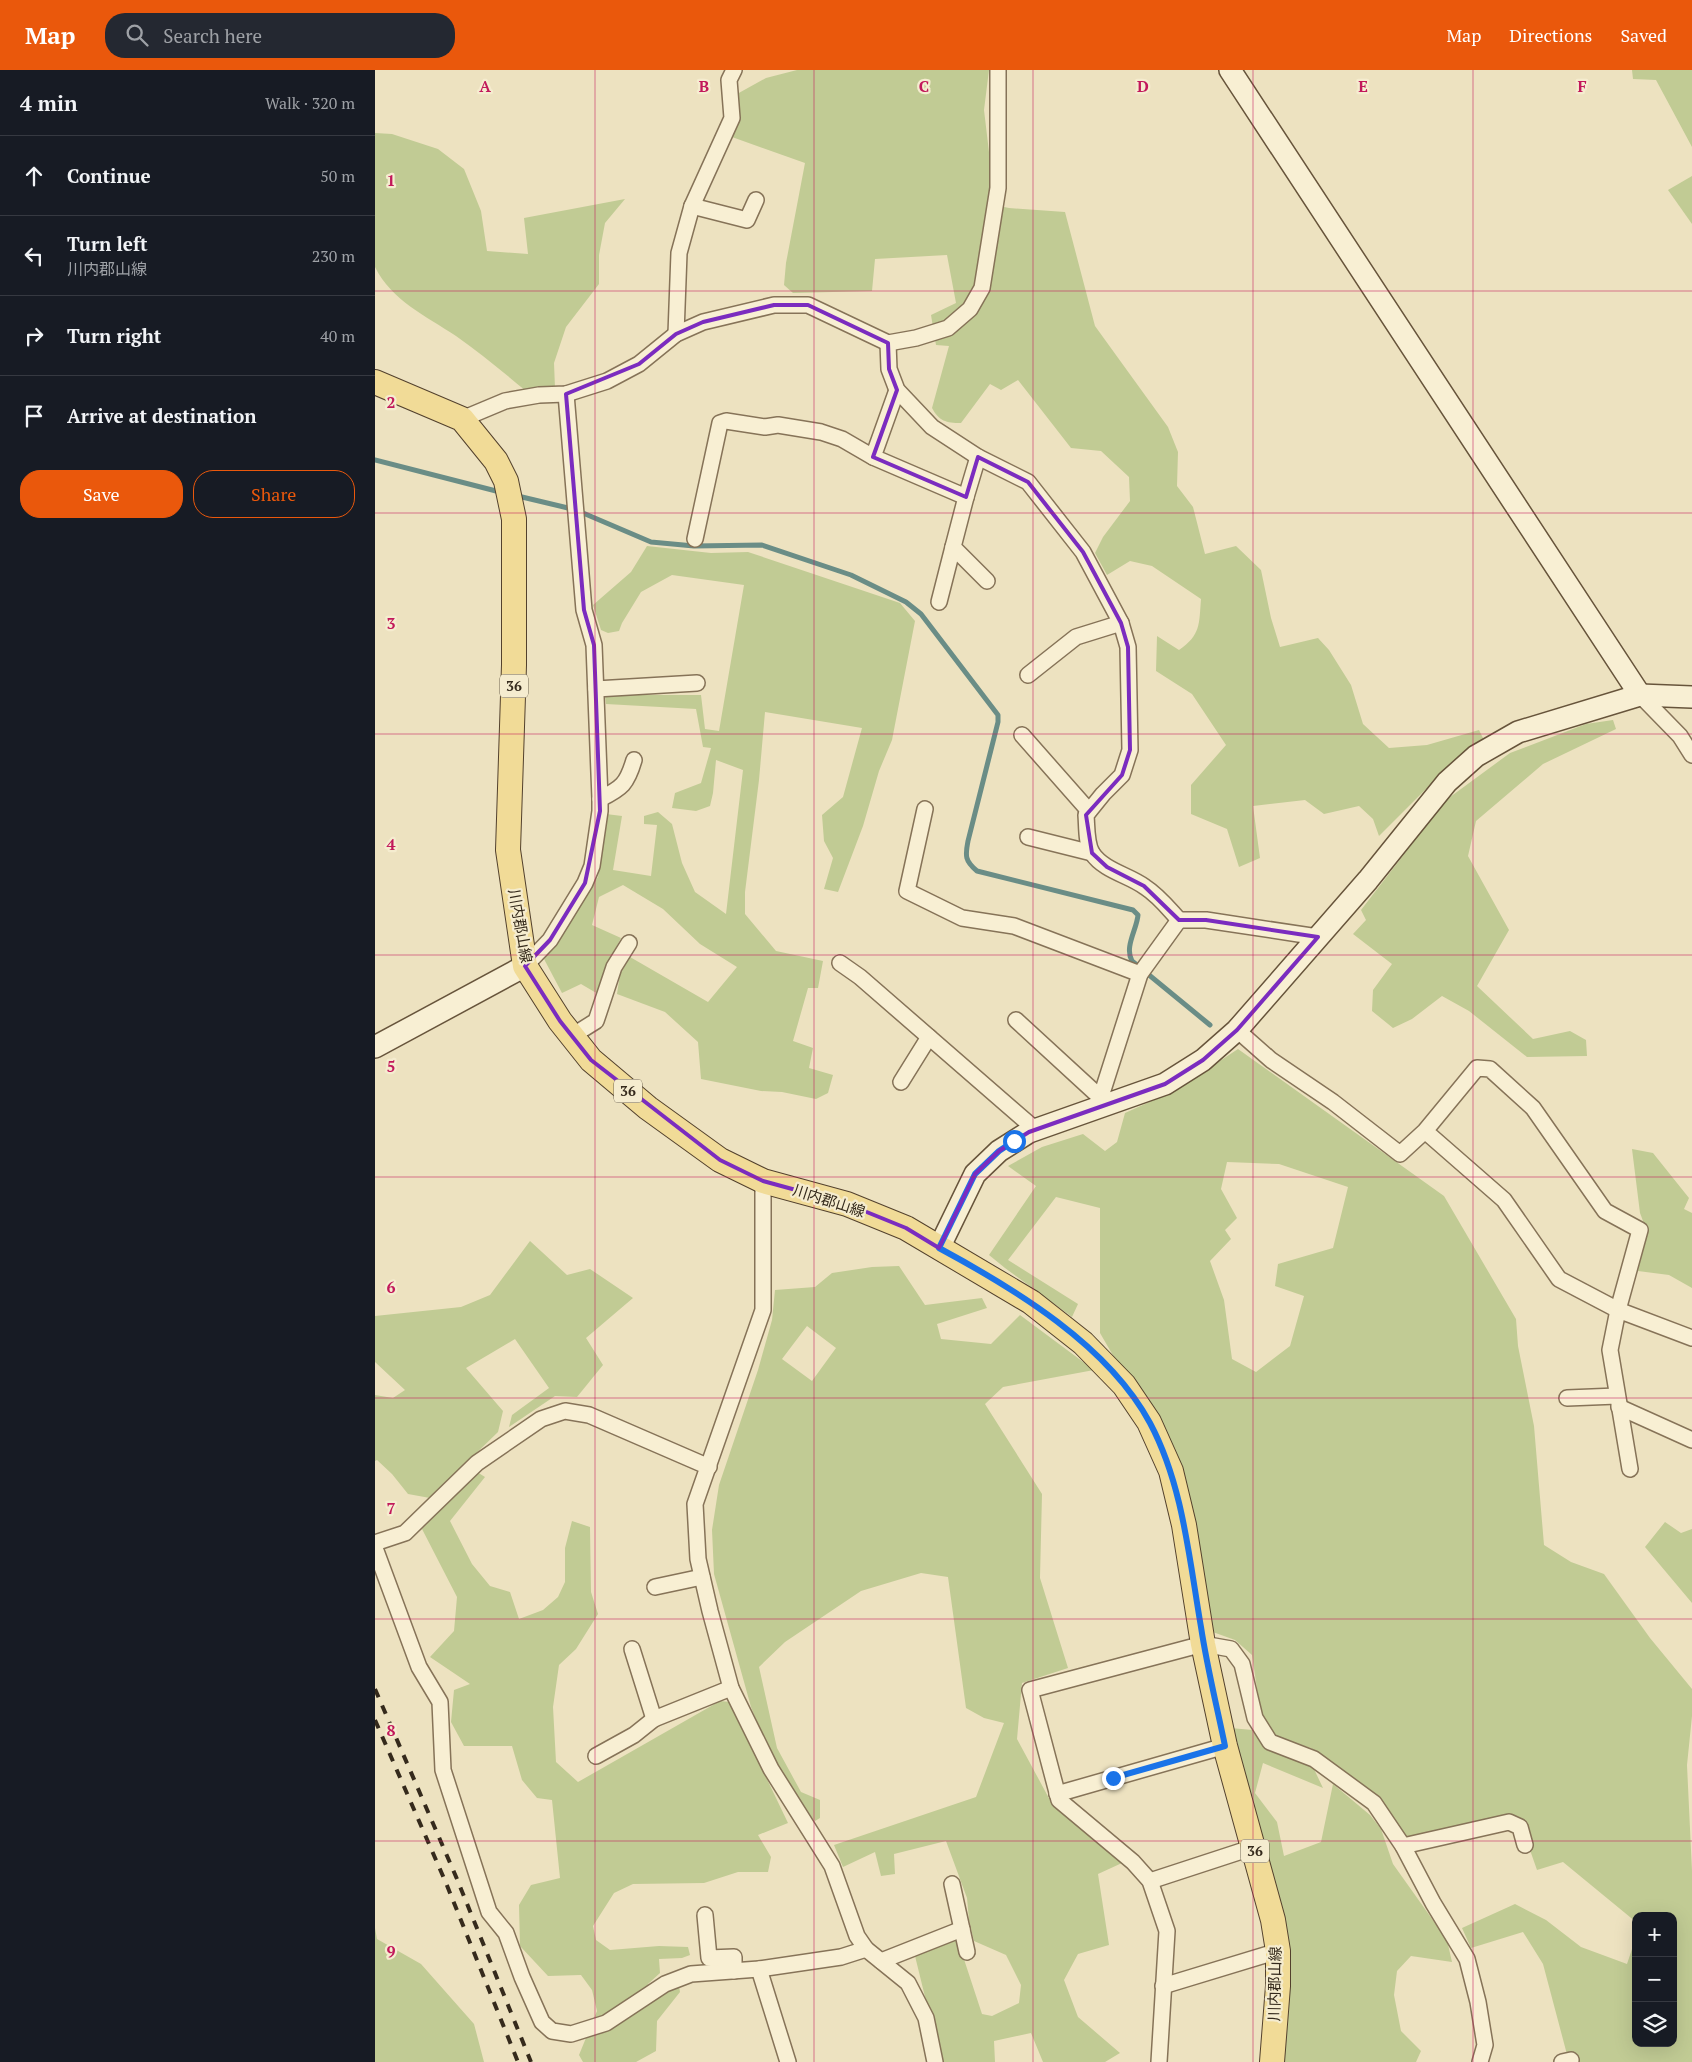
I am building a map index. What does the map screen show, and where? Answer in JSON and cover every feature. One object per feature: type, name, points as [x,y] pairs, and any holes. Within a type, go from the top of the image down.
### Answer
[{"type":"main road","name":"川内郡山線","points":[[375,382],[462,419],[496,461],[506,481],[514,520],[514,665],[508,850],[525,966],[560,1021],[591,1060],[648,1108],[719,1160],[763,1181],[847,1204],[906,1228],[1031,1302],[1083,1343],[1124,1385],[1144,1415],[1171,1471],[1184,1525],[1203,1644],[1225,1746],[1273,1920],[1278,1951],[1272,2062]]},
{"type":"street","points":[[676,334],[679,253],[693,206],[732,118],[729,80],[734,70]]},
{"type":"street","points":[[462,419],[505,401],[539,395],[566,394],[607,381],[639,364],[676,334],[703,322],[774,305],[808,305],[888,342],[916,338],[949,328],[970,309],[982,288],[998,188],[998,70]]},
{"type":"street","points":[[1230,70],[1640,695],[1680,736],[1692,755]]},
{"type":"street","points":[[693,206],[747,220],[756,200]]},
{"type":"street","points":[[888,342],[889,370],[897,390],[933,427],[978,457],[1028,482],[1083,552],[1121,623],[1128,648],[1130,750],[1122,775],[1086,815],[1087,836],[1092,853]]},
{"type":"street","points":[[873,457],[897,390]]},
{"type":"street","points":[[375,1047],[525,966],[550,940],[585,883],[592,866],[600,811],[594,645],[584,610],[566,394]]},
{"type":"street","points":[[695,538],[719,423],[726,421],[765,427],[778,425],[821,432],[965,497]]},
{"type":"street","points":[[939,602],[965,497],[978,457]]},
{"type":"street","points":[[953,547],[987,581]]},
{"type":"street","points":[[1028,675],[1076,637],[1121,623]]},
{"type":"street","points":[[596,689],[697,683]]},
{"type":"street","points":[[939,1248],[975,1174],[999,1151],[1029,1132],[1099,1104],[1165,1084],[1203,1060],[1237,1030],[1368,880],[1447,782],[1476,756],[1518,732],[1640,695],[1692,697]]},
{"type":"street","points":[[1022,735],[1089,811]]},
{"type":"street","points":[[600,799],[620,789],[629,778],[634,760]]},
{"type":"street","points":[[925,809],[907,891],[962,918],[1013,926],[1142,972]]},
{"type":"street","points":[[1028,837],[1092,853],[1107,867],[1150,891],[1163,901],[1179,920],[1206,920],[1318,937]]},
{"type":"street","points":[[1099,1104],[1142,972],[1179,920]]},
{"type":"street","points":[[572,1036],[596,1021],[614,967],[629,943]]},
{"type":"street","points":[[840,963],[860,977],[1036,1130]]},
{"type":"street","points":[[1015,1020],[1099,1104]]},
{"type":"street","points":[[1237,1030],[1271,1060],[1333,1102],[1400,1154],[1425,1132],[1477,1068],[1490,1069],[1533,1108],[1605,1211],[1640,1230],[1618,1310],[1610,1350],[1630,1469]]},
{"type":"street","points":[[901,1082],[929,1037]]},
{"type":"street","points":[[1425,1132],[1504,1200],[1559,1279],[1618,1310],[1692,1338]]},
{"type":"street","points":[[763,1181],[763,1310],[695,1504],[698,1559],[731,1688],[771,1769],[832,1866],[857,1936],[866,1949],[908,1983],[926,2018],[935,2062]]},
{"type":"street","points":[[1567,1398],[1618,1402],[1692,1440]]},
{"type":"street","points":[[375,1543],[405,1532],[477,1463],[541,1419],[565,1411],[589,1415],[709,1467]]},
{"type":"street","points":[[375,1548],[419,1667],[439,1702],[443,1770],[489,1912],[506,1933],[522,1977],[542,2022],[552,2031],[571,2034],[606,2023],[665,1984],[691,1974],[759,1969],[841,1957],[866,1949]]},
{"type":"street","points":[[655,1587],[702,1577]]},
{"type":"street","points":[[1159,2062],[1167,1931],[1150,1880],[1133,1862],[1059,1800],[1030,1690],[1203,1644],[1231,1649],[1242,1664],[1255,1718],[1269,1742],[1314,1759],[1374,1803],[1403,1846],[1467,1959],[1478,2002],[1485,2045],[1480,2062]]},
{"type":"street","points":[[632,1649],[654,1719]]},
{"type":"street","points":[[596,1756],[634,1735],[654,1719],[731,1688]]},
{"type":"street","points":[[1057,1794],[1225,1746]]},
{"type":"street","points":[[1403,1846],[1509,1822],[1520,1827],[1525,1845]]},
{"type":"street","points":[[1150,1880],[1254,1848]]},
{"type":"street","points":[[953,1884],[967,1952]]},
{"type":"street","points":[[705,1915],[709,1958],[733,1957],[734,1970]]},
{"type":"street","points":[[881,1961],[962,1929]]},
{"type":"street","points":[[1163,1986],[1278,1951]]},
{"type":"street","points":[[759,1969],[788,2062]]},
{"type":"highlighted area","points":[[774,305],[808,305],[888,343],[889,369],[897,390],[873,457],[966,497],[978,457],[1028,482],[1083,552],[1121,623],[1128,647],[1130,750],[1122,775],[1086,815],[1092,853],[1107,867],[1144,886],[1179,920],[1206,920],[1318,937],[1237,1030],[1203,1060],[1165,1084],[1029,1132],[999,1151],[975,1174],[939,1248],[906,1228],[847,1204],[763,1181],[720,1160],[591,1060],[560,1021],[525,966],[550,940],[585,883],[600,811],[594,645],[584,610],[566,394],[639,364],[676,334],[703,322]]},
{"type":"green space","points":[[797,70],[989,70],[984,110],[991,169],[990,204],[1009,208],[1065,212],[1095,326],[1168,427],[1178,452],[1177,486],[1193,507],[1205,554],[1236,546],[1261,570],[1271,618],[1280,647],[1318,638],[1329,650],[1351,685],[1363,724],[1389,748],[1427,745],[1479,730],[1484,740],[1434,781],[1379,836],[1373,819],[1359,806],[1324,814],[1305,800],[1253,806],[1260,858],[1239,867],[1227,829],[1191,814],[1191,785],[1226,745],[1192,694],[1156,671],[1157,636],[1179,650],[1186,645],[1195,634],[1197,628],[1201,599],[1152,566],[1130,561],[1107,575],[1095,553],[1103,537],[1130,501],[1129,477],[1101,451],[1071,448],[1018,380],[1001,390],[990,384],[961,423],[943,420],[937,416],[932,408],[949,346],[936,345],[931,315],[956,303],[947,255],[875,259],[872,291],[793,293],[784,285],[786,263],[805,163],[732,137],[740,118],[737,94],[766,78]]},
{"type":"green space","points":[[1632,70],[1692,70],[1692,147],[1656,80],[1633,79]]},
{"type":"green space","points":[[375,133],[392,134],[438,149],[464,169],[481,211],[487,251],[528,254],[524,218],[625,199],[605,223],[599,255],[599,284],[566,327],[554,363],[555,388],[526,391],[465,342],[411,307],[382,279],[375,267]]},
{"type":"green space","points":[[1692,176],[1692,224],[1668,190]]},
{"type":"green space","points":[[647,546],[711,553],[748,552],[900,603],[915,621],[892,740],[879,771],[863,826],[838,892],[824,889],[833,858],[824,841],[822,815],[843,797],[862,728],[765,712],[759,780],[745,892],[745,914],[776,951],[823,961],[818,988],[808,988],[793,1041],[813,1048],[809,1068],[833,1075],[828,1093],[816,1099],[782,1092],[761,1091],[701,1079],[698,1042],[665,1012],[617,994],[620,974],[630,957],[708,1002],[737,967],[700,944],[663,909],[623,885],[599,897],[592,925],[621,938],[604,971],[598,994],[581,984],[562,993],[544,959],[598,877],[606,814],[622,816],[613,870],[651,876],[657,825],[644,824],[644,816],[658,812],[672,824],[682,863],[695,892],[726,914],[743,770],[716,760],[710,806],[696,811],[672,808],[675,793],[701,783],[711,748],[703,747],[696,709],[606,704],[605,695],[701,695],[705,729],[719,731],[744,585],[672,575],[641,592],[619,631],[608,633],[601,630],[593,605],[631,572]]},
{"type":"green space","points":[[1613,720],[1616,729],[1543,764],[1476,821],[1468,856],[1509,930],[1477,986],[1533,1039],[1570,1031],[1586,1040],[1587,1056],[1527,1057],[1469,1011],[1442,996],[1412,1019],[1393,1028],[1372,1011],[1373,990],[1392,964],[1353,934],[1366,920],[1361,910],[1446,800],[1510,753],[1586,724]]},
{"type":"green space","points":[[1238,1049],[1444,1196],[1516,1319],[1518,1346],[1534,1426],[1544,1545],[1571,1562],[1604,1574],[1650,1638],[1692,1689],[1692,1716],[1687,1765],[1692,1871],[1692,2062],[1569,2062],[1543,1964],[1523,1932],[1471,1948],[1462,1928],[1515,1904],[1546,1920],[1581,1947],[1627,1964],[1632,1949],[1632,2047],[1677,2047],[1677,1912],[1632,1912],[1632,1919],[1563,1862],[1537,1870],[1518,1816],[1406,1837],[1368,1788],[1311,1748],[1276,1737],[1261,1716],[1252,1655],[1235,1640],[1210,1631],[1188,1505],[1118,1364],[1100,1333],[1100,1208],[1056,1197],[1008,1260],[1078,1304],[1072,1317],[989,1255],[1036,1186],[1008,1166],[1042,1147],[1083,1134],[1105,1151],[1117,1142],[1125,1113],[1176,1090]],"holes":[[[1227,1162],[1279,1164],[1348,1187],[1333,1248],[1278,1264],[1275,1286],[1304,1296],[1290,1346],[1256,1372],[1232,1359],[1224,1300],[1210,1261],[1231,1239],[1225,1230],[1237,1218],[1221,1189]]]},
{"type":"green space","points":[[1632,1149],[1653,1153],[1689,1198],[1684,1209],[1692,1213],[1692,1288],[1669,1275],[1638,1271],[1646,1229],[1640,1213]]},
{"type":"green space","points":[[530,1241],[567,1275],[590,1269],[633,1298],[586,1338],[603,1365],[577,1397],[555,1396],[509,1427],[512,1415],[549,1388],[515,1339],[466,1368],[503,1411],[498,1432],[430,1498],[408,1494],[392,1474],[377,1460],[375,1461],[375,1395],[393,1398],[405,1390],[375,1362],[375,1316],[461,1307],[490,1295]]},
{"type":"green space","points":[[899,1266],[925,1305],[982,1298],[987,1308],[937,1324],[941,1339],[991,1344],[1020,1315],[1094,1370],[1003,1387],[985,1404],[1042,1494],[1040,1578],[1068,1668],[1022,1683],[1017,1739],[1051,1802],[1122,1863],[1098,1874],[1109,1945],[1078,1954],[1064,1980],[1078,2017],[1120,2053],[1105,2062],[1043,2062],[1031,2033],[994,2041],[995,2062],[941,2062],[915,1956],[957,1938],[982,2014],[992,2016],[1019,2003],[1021,1985],[1006,1955],[974,1941],[969,1920],[967,1898],[946,1841],[894,1854],[895,1874],[881,1876],[875,1852],[843,1867],[834,1845],[976,1797],[1004,1723],[984,1718],[966,1708],[948,1577],[921,1573],[861,1591],[785,1642],[759,1667],[777,1748],[801,1792],[820,1800],[820,1818],[815,1821],[804,1811],[772,1759],[751,1707],[714,1574],[712,1530],[719,1485],[758,1370],[772,1320],[775,1290],[815,1287],[832,1273],[872,1267]],"holes":[[[807,1326],[836,1348],[812,1381],[782,1359]]]},
{"type":"green space","points":[[477,1472],[485,1477],[450,1521],[472,1564],[490,1586],[510,1592],[519,1619],[543,1610],[558,1597],[565,1582],[565,1548],[572,1521],[590,1527],[591,1592],[598,1614],[576,1649],[559,1665],[553,1707],[556,1762],[578,1782],[720,1701],[730,1702],[788,1823],[758,1835],[771,1857],[768,1872],[738,1872],[704,1883],[633,1884],[614,1893],[593,1926],[596,1940],[610,1950],[659,1946],[688,1947],[690,1955],[682,1958],[659,1959],[660,1973],[648,1984],[655,1998],[679,1986],[680,1992],[657,2021],[656,2051],[636,2062],[583,2062],[579,2055],[597,2011],[592,1990],[581,1975],[548,1976],[520,1946],[519,1905],[531,1885],[560,1878],[552,1800],[537,1798],[522,1780],[512,1746],[464,1746],[451,1722],[454,1690],[470,1684],[430,1657],[454,1631],[457,1597],[422,1529]]},
{"type":"green space","points":[[1665,1522],[1681,1533],[1692,1529],[1692,1603],[1645,1547]]},
{"type":"green space","points":[[1230,1728],[1253,1730],[1265,1749],[1313,1767],[1323,1788],[1263,1763],[1255,1793],[1277,1822],[1284,1856],[1321,1842],[1333,1784],[1370,1815],[1381,1829],[1393,1864],[1447,1940],[1452,1962],[1411,1956],[1397,1971],[1394,1995],[1401,2031],[1421,2051],[1416,2062],[1282,2062],[1284,2042]]},
{"type":"green space","points":[[375,1928],[377,1939],[421,1964],[474,2024],[484,2062],[375,2062]]},
{"type":"waterway","points":[[375,460],[500,492]]},
{"type":"waterway","points":[[522,497],[568,508]]},
{"type":"waterway","points":[[583,513],[651,542],[694,546],[762,545],[851,575],[906,602],[921,614],[998,715],[998,722],[966,851],[970,864],[977,871],[1133,910],[1138,915],[1129,950],[1132,961],[1210,1025]]},
{"type":"railway","points":[[375,1689],[457,1879],[531,2062]]},
{"type":"railway","points":[[375,1720],[446,1883],[518,2062]]},
{"type":"route","points":[[1014,1141],[999,1151],[975,1174],[939,1248],[1031,1302],[1083,1343],[1124,1385],[1149,1422],[1171,1471],[1184,1525],[1203,1644],[1225,1746],[1113,1778]]}]
